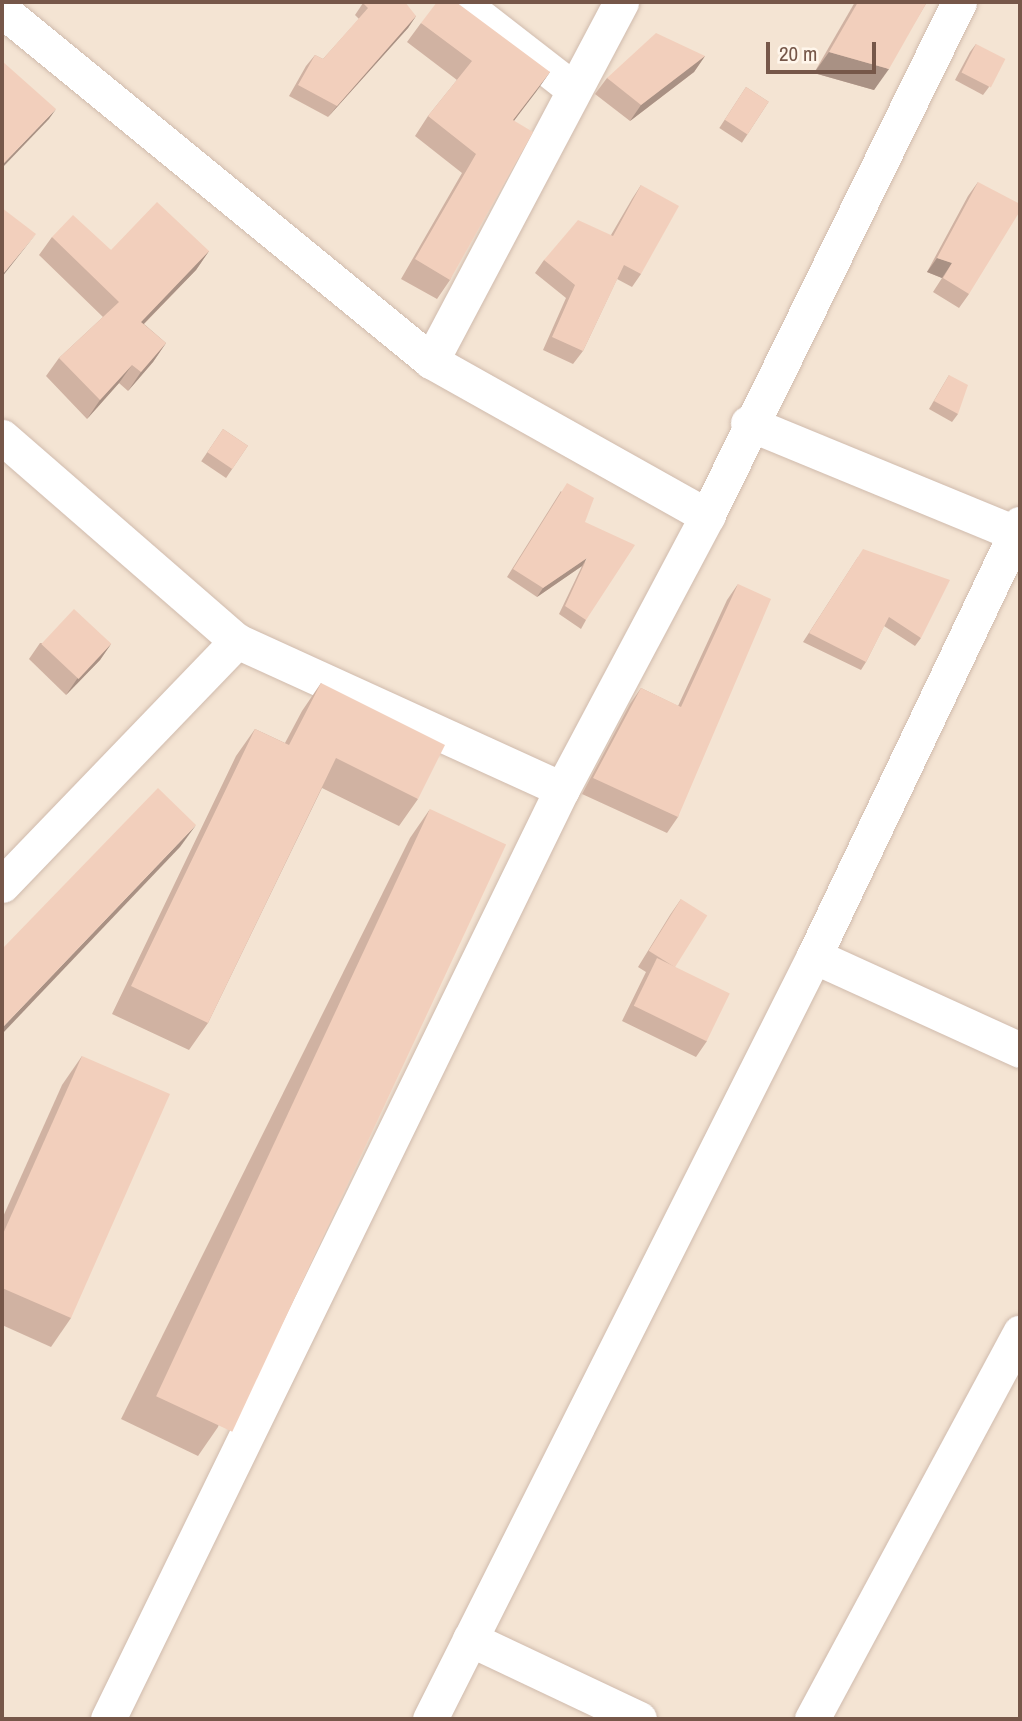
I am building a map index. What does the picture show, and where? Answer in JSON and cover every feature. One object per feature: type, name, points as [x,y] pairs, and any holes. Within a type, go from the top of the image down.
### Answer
[{"type":"street","points":[[461,2],[573,89]]},
{"type":"street","points":[[431,361],[621,2]]},
{"type":"street","points":[[108,1719],[562,789],[707,516],[748,423],[958,2]]},
{"type":"street","points":[[10,9],[431,361],[707,516]]},
{"type":"street","points":[[430,1719],[814,956],[1018,529],[748,423]]},
{"type":"street","points":[[2,438],[237,640],[562,789]]},
{"type":"street","points":[[2,885],[237,640]]},
{"type":"street","points":[[814,956],[1020,1050]]},
{"type":"street","points":[[812,1719],[1020,1332]]},
{"type":"street","points":[[470,1639],[639,1719]]},
{"type":"shaded area","points":[[2,2],[1020,2],[1020,1719],[2,1719]]},
{"type":"building","points":[[405,2],[416,16],[337,106],[298,85],[315,55],[323,59],[368,8],[363,3]]},
{"type":"building","points":[[437,2],[456,2],[550,72],[513,120],[533,132],[450,280],[415,259],[476,154],[428,116],[472,61],[421,23]]},
{"type":"building","points":[[858,2],[927,2],[889,69],[829,52]]},
{"type":"building","points":[[656,33],[705,56],[641,105],[607,78]]},
{"type":"building","points":[[976,44],[1005,59],[991,87],[961,73]]},
{"type":"building","points":[[2,61],[56,109],[2,165]]},
{"type":"building","points":[[746,87],[769,102],[747,134],[725,120]]},
{"type":"building","points":[[978,182],[1020,204],[1020,211],[969,294],[943,278],[952,263],[937,258]]},
{"type":"building","points":[[641,185],[679,206],[641,274],[624,265],[583,351],[552,337],[575,285],[544,260],[578,220],[613,236]]},
{"type":"building","points":[[157,202],[209,251],[141,322],[166,343],[141,372],[132,365],[100,400],[59,358],[119,302],[52,237],[73,215],[111,250]]},
{"type":"building","points":[[2,208],[36,234],[2,275]]},
{"type":"building","points":[[949,375],[968,385],[958,414],[934,401]]},
{"type":"building","points":[[223,429],[248,446],[232,469],[207,452]]},
{"type":"building","points":[[567,483],[594,498],[585,522],[635,545],[586,620],[565,606],[587,558],[543,588],[513,569]]},
{"type":"building","points":[[863,549],[950,580],[921,638],[889,617],[866,662],[809,633]]},
{"type":"building","points":[[738,584],[771,599],[678,817],[593,778],[641,688],[681,707]]},
{"type":"building","points":[[74,609],[111,644],[79,679],[41,644]]},
{"type":"building","points":[[321,683],[445,745],[418,799],[336,758],[208,1023],[131,986],[255,729],[289,745]]},
{"type":"building","points":[[158,788],[196,825],[2,1028],[2,949]]},
{"type":"building","points":[[430,809],[506,844],[232,1432],[156,1396]]},
{"type":"building","points":[[681,899],[707,915],[675,967],[649,951]]},
{"type":"building","points":[[657,958],[730,994],[707,1041],[634,1006]]},
{"type":"building","points":[[82,1056],[170,1094],[71,1318],[2,1288],[2,1236]]}]
